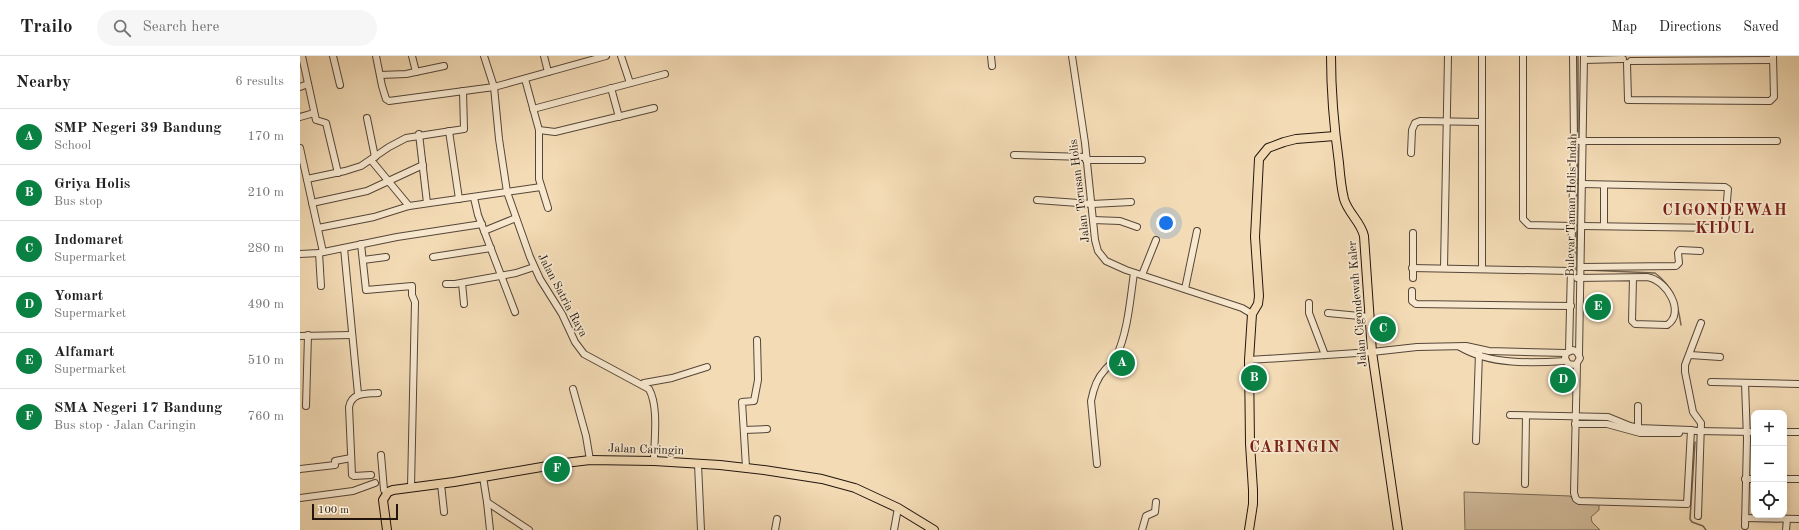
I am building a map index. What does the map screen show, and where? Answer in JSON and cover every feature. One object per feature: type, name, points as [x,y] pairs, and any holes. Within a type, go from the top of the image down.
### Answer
[{"type":"main road","name":"Jalan Cigondewah Kaler","points":[[1331,56],[1331,82],[1335,136],[1345,200],[1351,213],[1361,225],[1364,236],[1372,352],[1398,530]]},
{"type":"main road","points":[[1249,530],[1253,504],[1253,490],[1250,437],[1249,360],[1252,314],[1258,304],[1259,296],[1254,238],[1259,159],[1268,148],[1284,142],[1296,139],[1335,136]]},
{"type":"main road","name":"Jalan Caringin","points":[[388,492],[560,463],[590,460],[654,461],[746,467],[835,482],[855,488],[898,508],[934,530]]},
{"type":"main road","points":[[387,530],[382,503],[388,492]]},
{"type":"street","points":[[302,56],[314,113],[317,121],[326,122],[338,173]]},
{"type":"street","points":[[332,56],[340,85]]},
{"type":"street","points":[[376,56],[384,96],[389,101],[494,87],[606,56]]},
{"type":"street","points":[[412,56],[416,72]]},
{"type":"street","name":"Jalan Satria Raya","points":[[485,56],[494,87],[499,139],[507,192],[534,267],[562,314],[580,351],[591,359],[645,387],[650,392],[654,408],[654,461]]},
{"type":"street","points":[[544,56],[548,72]]},
{"type":"street","points":[[621,56],[630,83]]},
{"type":"street","points":[[991,56],[992,66]]},
{"type":"street","name":"Jalan Terusan Holis","points":[[1072,56],[1085,143],[1095,240],[1100,256],[1111,264],[1134,273],[1242,308],[1252,314]]},
{"type":"street","points":[[1444,268],[1448,56]]},
{"type":"street","points":[[1482,56],[1482,269]]},
{"type":"street","points":[[1523,56],[1523,219],[1526,223],[1535,226],[1572,226]]},
{"type":"street","name":"Bulevar Taman Holis Indah","points":[[1574,56],[1571,271],[1576,278],[1579,355]]},
{"type":"street","points":[[1584,58],[1772,58],[1774,97],[1770,102],[1628,100],[1627,59]]},
{"type":"street","name":"Bulevar Taman Holis Indah","points":[[1568,352],[1571,306],[1576,278],[1581,267],[1584,58]]},
{"type":"street","points":[[380,75],[416,72],[444,66]]},
{"type":"street","points":[[533,109],[665,74]]},
{"type":"street","points":[[525,79],[538,130],[538,168],[540,187],[548,208]]},
{"type":"street","points":[[300,87],[308,84]]},
{"type":"street","points":[[611,88],[619,117]]},
{"type":"street","points":[[307,179],[338,173],[361,166],[395,143],[419,134],[462,129],[465,127],[463,91]]},
{"type":"street","points":[[538,130],[556,132],[654,108]]},
{"type":"street","points":[[300,117],[314,113]]},
{"type":"street","points":[[367,118],[373,159],[409,206]]},
{"type":"street","points":[[1411,153],[1412,130],[1415,123],[1482,122]]},
{"type":"street","points":[[449,130],[459,199]]},
{"type":"street","points":[[419,134],[427,203]]},
{"type":"street","points":[[1574,141],[1777,141]]},
{"type":"street","points":[[300,148],[318,228],[321,252],[321,286]]},
{"type":"street","points":[[1014,155],[1142,160]]},
{"type":"street","points":[[312,202],[367,191],[423,165]]},
{"type":"street","points":[[1582,184],[1725,186],[1728,189],[1725,224],[1719,228],[1582,226]]},
{"type":"street","points":[[1604,184],[1604,226]]},
{"type":"street","points":[[318,228],[374,217],[409,206],[474,198],[540,187]]},
{"type":"street","points":[[474,198],[484,230],[515,312]]},
{"type":"street","points":[[1036,200],[1092,204],[1131,202]]},
{"type":"street","points":[[484,230],[516,218]]},
{"type":"street","points":[[1093,220],[1120,221],[1137,227]]},
{"type":"street","points":[[300,254],[321,252],[397,237],[482,224]]},
{"type":"street","points":[[1185,289],[1197,231]]},
{"type":"street","points":[[1412,233],[1413,278]]},
{"type":"street","points":[[1142,275],[1156,240]]},
{"type":"street","points":[[361,244],[366,290],[412,286],[412,295],[415,302],[411,488]]},
{"type":"street","points":[[344,248],[358,394]]},
{"type":"street","points":[[433,257],[491,248]]},
{"type":"street","points":[[1581,267],[1676,266],[1679,263],[1678,253],[1680,250],[1700,251]]},
{"type":"street","points":[[363,260],[386,257]]},
{"type":"street","points":[[446,284],[462,283],[516,273],[534,267]]},
{"type":"street","points":[[1412,268],[1571,271]]},
{"type":"street","points":[[1097,464],[1091,401],[1092,393],[1102,374],[1113,362],[1123,338],[1134,273]]},
{"type":"street","points":[[1576,278],[1633,278],[1654,278],[1671,294],[1674,301],[1674,315],[1671,323],[1667,325],[1635,324],[1632,321],[1633,278]]},
{"type":"street","points":[[462,283],[464,304]]},
{"type":"street","points":[[1412,291],[1412,301],[1416,304],[1571,306]]},
{"type":"street","points":[[1309,303],[1310,313],[1325,355]]},
{"type":"street","points":[[1328,313],[1370,317]]},
{"type":"street","points":[[1698,516],[1692,503],[1695,431],[1701,423],[1693,412],[1685,365],[1701,323]]},
{"type":"street","points":[[306,406],[308,335]]},
{"type":"street","points":[[300,336],[352,335]]},
{"type":"street","points":[[746,467],[742,402],[754,402],[758,383],[757,340]]},
{"type":"street","points":[[1249,360],[1372,352],[1417,347],[1460,347],[1496,360],[1535,362],[1566,361],[1571,365],[1578,363]]},
{"type":"street","points":[[1479,353],[1568,352],[1573,350],[1579,355],[1575,416],[1574,493],[1576,499],[1579,501],[1692,503]]},
{"type":"street","points":[[1566,361],[1568,352]]},
{"type":"street","points":[[1476,441],[1479,353]]},
{"type":"street","points":[[1690,354],[1720,357]]},
{"type":"street","points":[[644,383],[672,378],[707,367]]},
{"type":"street","points":[[1711,382],[1799,384]]},
{"type":"street","points":[[1745,383],[1745,526]]},
{"type":"street","points":[[573,389],[586,436],[590,460]]},
{"type":"street","points":[[371,475],[353,476],[349,407],[352,399],[358,394],[378,393]]},
{"type":"street","points":[[1638,406],[1638,428]]},
{"type":"street","points":[[1510,415],[1608,417],[1638,428],[1751,432]]},
{"type":"street","points":[[1525,484],[1526,416]]},
{"type":"street","points":[[1575,424],[1607,424],[1640,433],[1695,431]]},
{"type":"street","points":[[744,430],[768,429]]},
{"type":"street","points":[[1692,503],[1695,431]]},
{"type":"street","points":[[1787,432],[1799,432]]},
{"type":"street","points":[[381,455],[384,489],[388,492]]},
{"type":"street","points":[[300,469],[335,465],[335,461],[351,458]]},
{"type":"street","points":[[698,464],[701,530]]},
{"type":"street","points":[[483,477],[490,530]]},
{"type":"street","points":[[1745,479],[1751,479]]},
{"type":"street","points":[[1787,479],[1799,480]]},
{"type":"street","points":[[300,498],[353,491],[375,483]]},
{"type":"street","points":[[441,484],[444,512]]},
{"type":"street","points":[[487,502],[529,530]]},
{"type":"street","points":[[1142,530],[1146,516],[1155,512],[1156,502]]},
{"type":"street","points":[[894,530],[898,508]]},
{"type":"street","points":[[1745,518],[1799,519]]},
{"type":"street","points":[[775,530],[777,519]]},
{"type":"street","points":[[1786,519],[1786,530]]},
{"type":"shaded area","points":[[1464,492],[1570,496],[1576,502],[1587,505],[1599,504],[1599,510],[1591,517],[1592,522],[1600,530],[1465,530]]},
{"type":"waterway","points":[[1578,56],[1578,136]]},
{"type":"waterway","points":[[1577,270],[1578,147]]},
{"type":"waterway","points":[[1585,270],[1655,273],[1666,284],[1674,296],[1681,325]]},
{"type":"waterway","points":[[1695,442],[1690,519],[1692,522],[1703,526],[1706,530]]},
{"type":"place","name":"Alfamart","points":[[1598,307]]},
{"type":"place","name":"Indomaret","points":[[1383,329]]},
{"type":"place","name":"SMP Negeri 39 Bandung","points":[[1122,363]]},
{"type":"place","name":"Griya Holis","points":[[1254,378]]},
{"type":"place","name":"Yomart","points":[[1563,380]]},
{"type":"place","name":"SMA Negeri 17 Bandung","points":[[557,469]]},
{"type":"district","name":"CIGONDEWAH KIDUL","points":[[1725,218]]},
{"type":"district","name":"CARINGIN","points":[[1295,446]]}]
